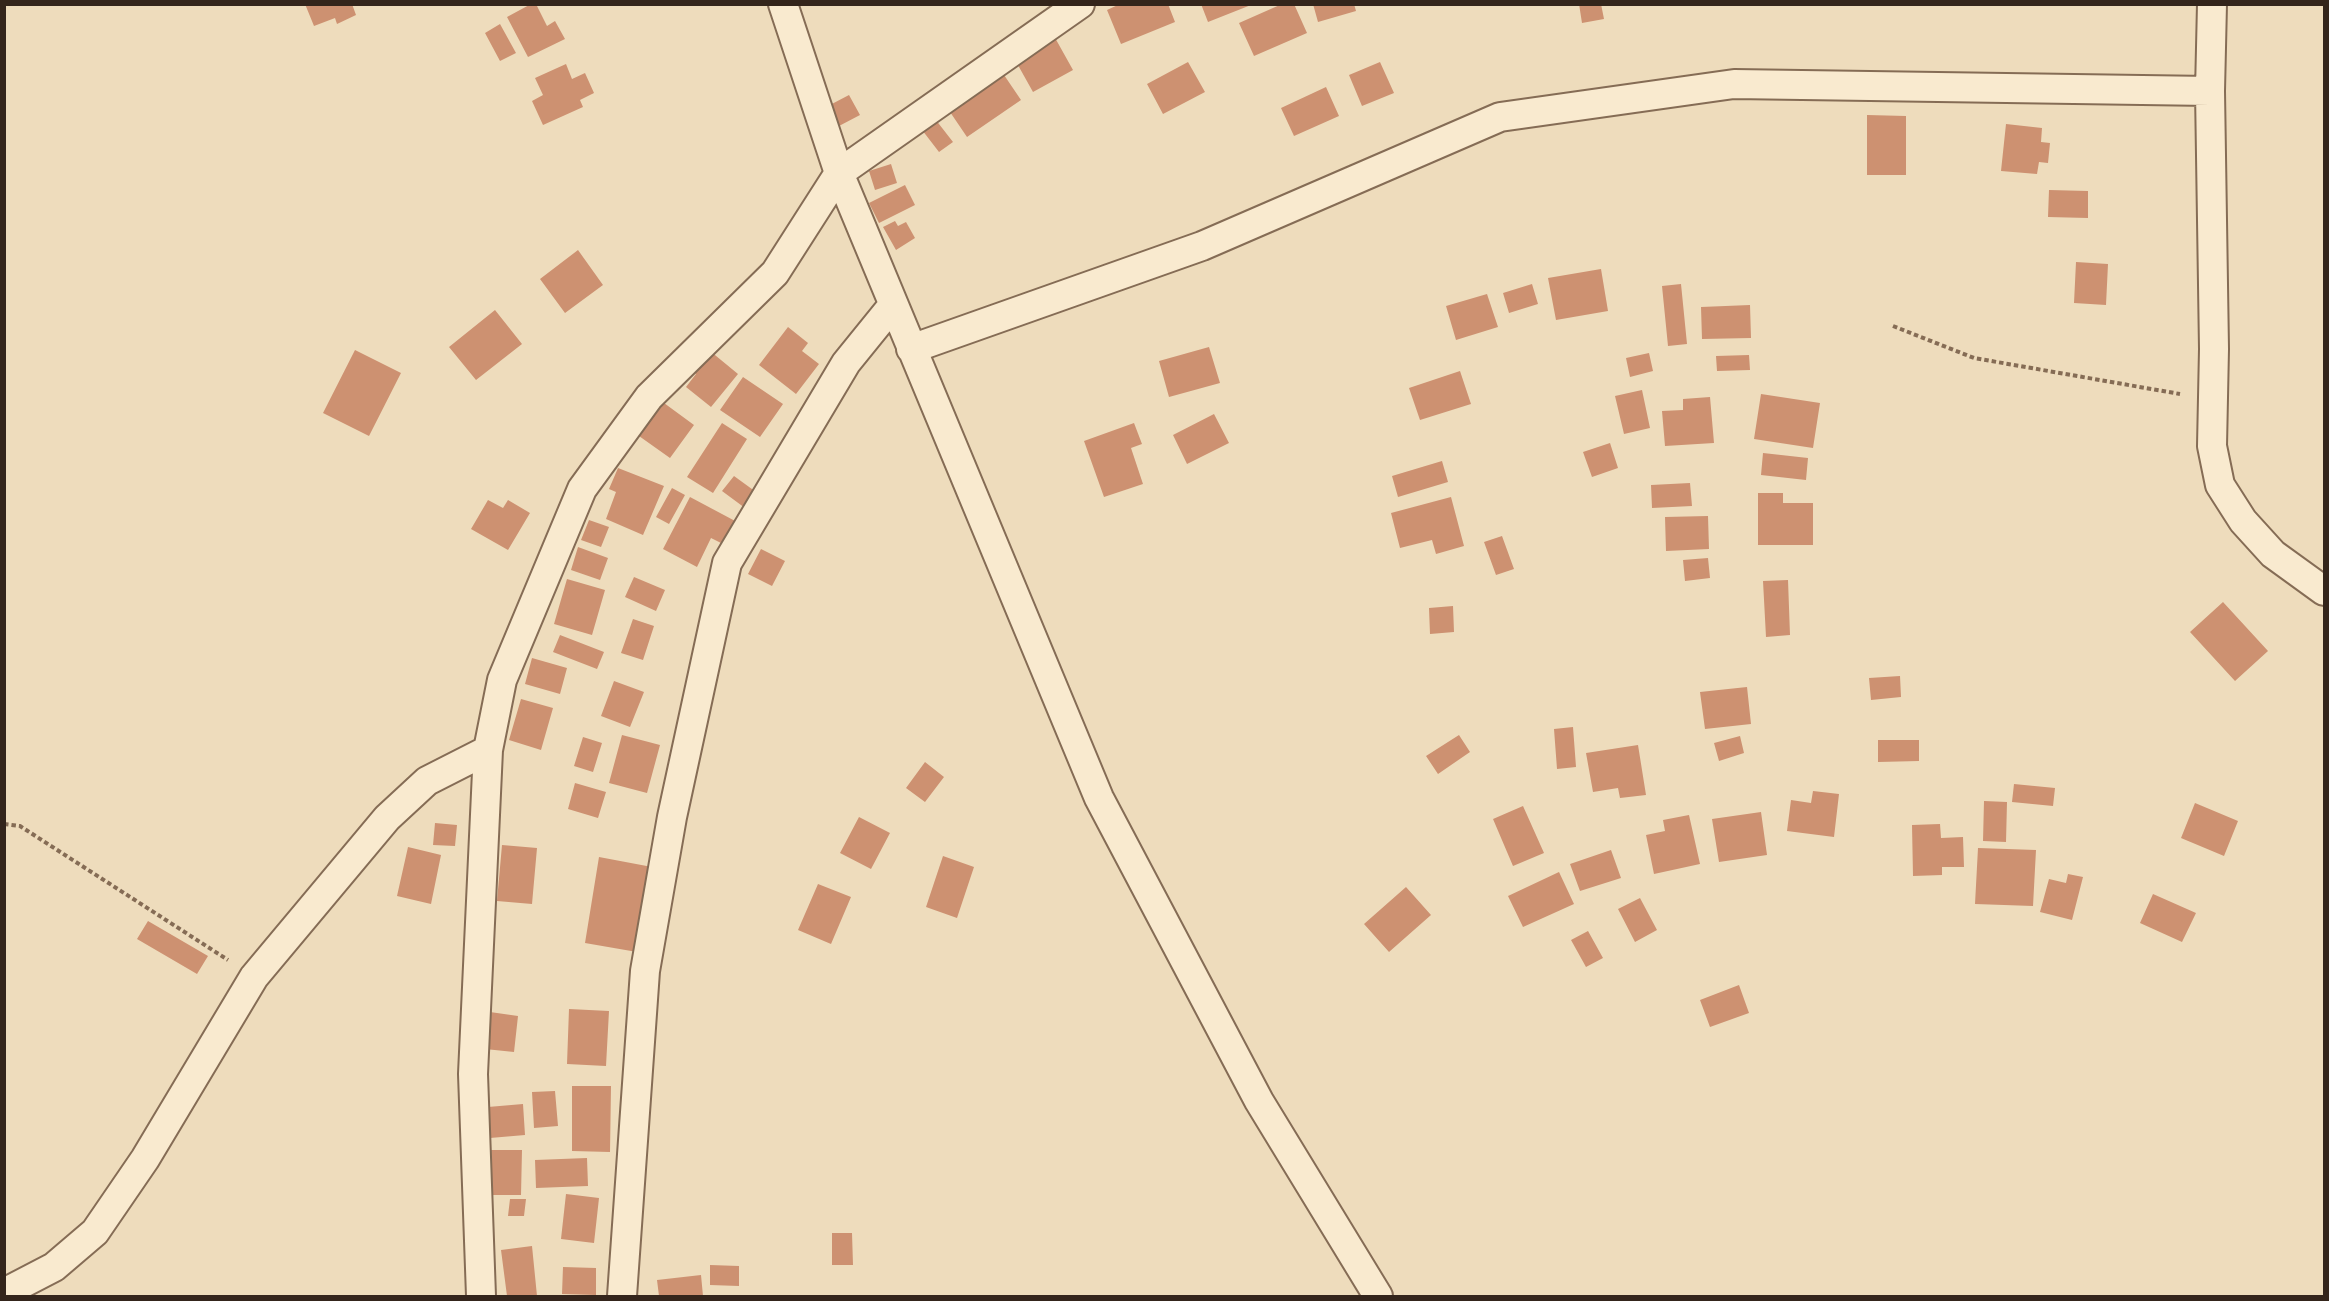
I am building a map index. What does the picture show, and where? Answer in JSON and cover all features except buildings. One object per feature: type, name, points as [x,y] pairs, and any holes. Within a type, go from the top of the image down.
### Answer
[{"type":"street","points":[[783,4],[839,173],[1099,798],[1259,1101],[1378,1296]]},
{"type":"street","points":[[480,1296],[473,1074],[488,750],[502,680],[582,489],[649,397],[775,273],[839,173],[1080,4]]},
{"type":"street","points":[[2212,4],[2210,91],[2214,399],[2212,446],[2220,485],[2243,521],[2273,554],[2325,591]]},
{"type":"street","points":[[911,349],[1202,246],[1500,117],[1734,84],[2210,91]]},
{"type":"street","points":[[622,1296],[645,970],[672,817],[727,563],[846,363],[893,305]]},
{"type":"street","points":[[4,1293],[54,1267],[95,1232],[145,1160],[254,977],[387,818],[428,781],[488,750]]},
{"type":"path","points":[[1893,326],[1974,358],[2214,399]]},
{"type":"path","points":[[4,824],[20,826],[254,977]]}]
